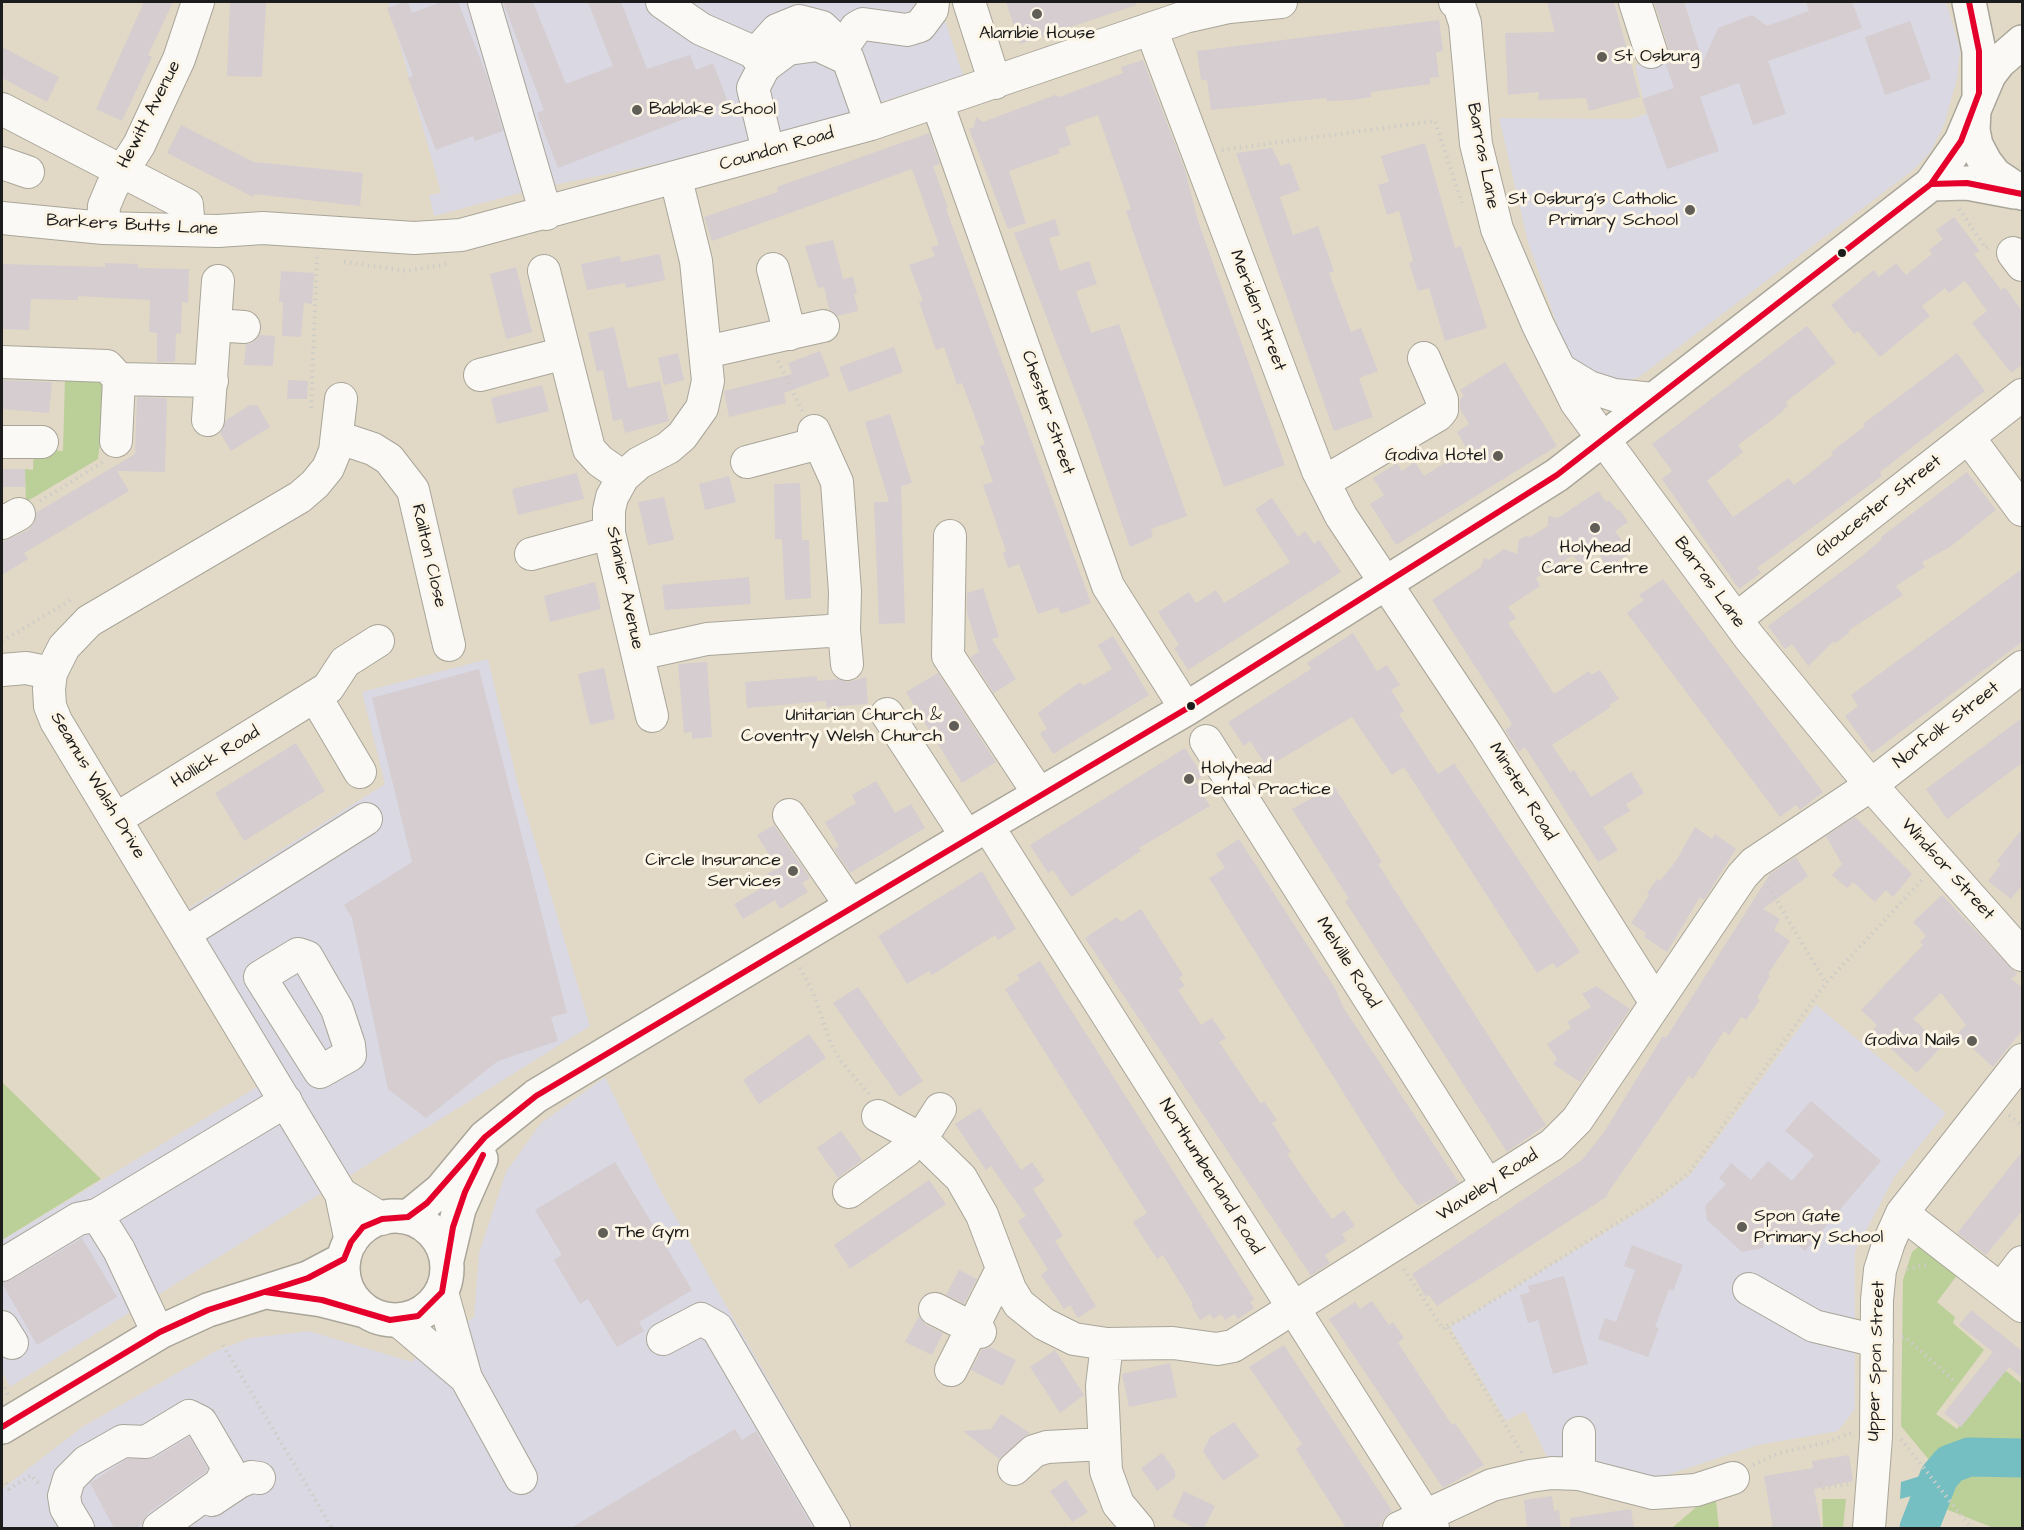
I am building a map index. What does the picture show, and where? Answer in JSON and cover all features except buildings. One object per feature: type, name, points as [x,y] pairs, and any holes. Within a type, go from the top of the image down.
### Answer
[{"type":"highway","points":[[1969,2],[1979,51],[1975,138],[1985,162],[2001,180],[2022,194]]},
{"type":"highway","points":[[365,1311],[350,1294],[344,1275],[348,1251],[363,1227],[395,1218],[441,1190],[472,1150],[536,1095],[1185,709],[1557,475],[1605,440],[1653,399],[1929,185],[1960,141],[1976,101],[1999,62],[2022,42]]},
{"type":"highway","points":[[1929,185],[1967,183],[2022,194]]},
{"type":"highway","points":[[265,1292],[322,1300],[399,1321],[409,1319],[427,1309],[442,1292],[453,1227],[465,1192],[501,1124]]},
{"type":"highway","points":[[395,1218],[434,1233],[447,1260]]},
{"type":"highway","points":[[2,1427],[158,1333],[208,1310],[308,1278],[348,1251]]},
{"type":"street","name":"Hewitt Avenue","points":[[103,228],[104,206],[112,187],[139,145],[185,46],[198,2]]},
{"type":"street","points":[[484,2],[546,214]]},
{"type":"street","points":[[662,2],[701,29],[758,54]]},
{"type":"street","points":[[845,53],[856,28],[863,24],[907,30],[920,26],[932,10],[933,2]]},
{"type":"street","points":[[969,2],[995,83]]},
{"type":"street","name":"Coundon Road","points":[[262,228],[414,238],[461,235],[546,214],[636,187],[676,179],[768,151],[871,124],[1228,4],[1281,2]]},
{"type":"street","points":[[1635,2],[1651,52]]},
{"type":"street","name":"Barras Lane","points":[[1459,3],[1465,23],[1476,144],[1497,229],[1576,402],[1736,620],[1871,785]]},
{"type":"street","points":[[768,151],[753,88],[753,72],[758,54],[777,30],[799,21],[822,27],[845,53],[871,124]]},
{"type":"street","name":"Meriden Street","points":[[1151,29],[1196,153],[1324,482],[1341,516],[1386,582]]},
{"type":"street","points":[[753,88],[764,67],[788,49],[818,45],[845,53]]},
{"type":"street","name":"Chester Street","points":[[937,102],[1108,586],[1185,709]]},
{"type":"street","points":[[2,109],[187,205],[189,230]]},
{"type":"street","name":"Stanier Avenue","points":[[652,716],[609,533],[609,510],[612,496],[623,477],[639,463],[668,448],[692,424],[702,408],[708,381],[696,261],[676,179]]},
{"type":"street","name":"Barkers Butts Lane","points":[[2,218],[103,228],[189,230],[262,228]]},
{"type":"street","points":[[773,269],[778,336]]},
{"type":"street","points":[[544,271],[589,448],[600,461],[623,477]]},
{"type":"street","points":[[208,420],[212,381],[229,326],[218,281]]},
{"type":"street","points":[[706,352],[823,327]]},
{"type":"street","points":[[480,375],[565,353]]},
{"type":"street","points":[[1324,482],[1438,415],[1442,410],[1442,400],[1424,358]]},
{"type":"street","points":[[2,362],[107,366],[119,379],[116,441]]},
{"type":"street","points":[[1561,370],[1589,387],[1614,395],[1653,399]]},
{"type":"street","points":[[119,379],[212,381]]},
{"type":"street","name":"Gloucester Street","points":[[1736,620],[2022,395]]},
{"type":"street","name":"Seamus Walsh Drive","points":[[341,399],[337,437],[328,468],[300,497],[89,621],[64,646],[51,673],[50,706],[56,721],[342,1194]]},
{"type":"street","name":"Railton Close","points":[[337,437],[373,449],[389,459],[413,490],[449,645]]},
{"type":"street","points":[[747,462],[816,437],[849,478],[844,630],[847,664]]},
{"type":"street","points":[[1969,438],[2022,510]]},
{"type":"street","points":[[2,442],[42,442]]},
{"type":"street","points":[[531,554],[609,533]]},
{"type":"street","points":[[950,536],[948,656],[1040,794]]},
{"type":"street","name":"Minster Road","points":[[1386,582],[1486,734],[1656,1003]]},
{"type":"street","points":[[639,654],[707,639],[844,630]]},
{"type":"street","name":"Hollick Road","points":[[116,819],[328,688],[345,662],[378,641]]},
{"type":"street","name":"Norfolk Street","points":[[1871,785],[2022,667]]},
{"type":"street","points":[[2,670],[26,668],[51,673]]},
{"type":"street","points":[[315,696],[360,772]]},
{"type":"street","name":"Northumberland Road","points":[[887,714],[977,831],[1294,1310],[1419,1524]]},
{"type":"street","name":"Melville Road","points":[[1206,741],[1488,1186]]},
{"type":"street","name":"Waveley Road","points":[[874,1106],[919,1138],[949,1164],[972,1196],[992,1236],[1001,1271],[1019,1304],[1044,1324],[1074,1339],[1107,1344],[1173,1343],[1225,1349],[1294,1310],[1552,1144],[1577,1120],[1742,876],[1754,863],[1871,785]]},
{"type":"street","name":"Windsor Street","points":[[1871,785],[2022,955]]},
{"type":"street","points":[[789,815],[851,906]]},
{"type":"street","points":[[185,933],[366,819]]},
{"type":"street","points":[[254,1048],[290,1025]]},
{"type":"street","name":"Upper Spon Street","points":[[1869,1527],[1887,1436],[1876,1341],[1880,1270],[1902,1213],[2022,1060]]},
{"type":"street","points":[[2,1265],[78,1219],[97,1215],[286,1101]]},
{"type":"street","points":[[849,1192],[906,1151],[919,1138],[940,1109]]},
{"type":"street","points":[[342,1194],[395,1218]]},
{"type":"street","points":[[342,1194],[348,1251]]},
{"type":"street","points":[[1902,1213],[2012,1297],[2022,1262]]},
{"type":"street","points":[[97,1215],[119,1250],[158,1333]]},
{"type":"street","points":[[951,1370],[976,1330],[1001,1271]]},
{"type":"street","points":[[1749,1289],[1814,1326],[1876,1341]]},
{"type":"street","points":[[442,1292],[466,1378],[521,1478]]},
{"type":"street","points":[[935,1309],[976,1330]]},
{"type":"street","points":[[663,1339],[700,1319],[717,1328],[834,1528]]},
{"type":"street","points":[[399,1321],[466,1378]]},
{"type":"street","points":[[1107,1344],[1102,1386],[1106,1471],[1112,1491],[1138,1528]]},
{"type":"street","points":[[78,1528],[66,1508],[64,1496],[69,1479],[86,1462],[123,1441],[146,1442],[189,1416],[201,1422],[228,1468],[220,1484],[159,1528]]},
{"type":"street","points":[[1579,1474],[1580,1433]]},
{"type":"street","points":[[1014,1469],[1034,1451],[1047,1447],[1103,1444]]},
{"type":"street","points":[[1419,1524],[1492,1485],[1530,1476],[1552,1473],[1579,1474],[1653,1493],[1696,1490],[1733,1478]]},
{"type":"street","points":[[170,1528],[239,1482],[251,1477],[259,1478]]},
{"type":"path","points":[[1196,153],[1435,121],[1463,208]]},
{"type":"path","points":[[1929,185],[1954,202],[1986,248],[2011,252]]},
{"type":"path","points":[[311,413],[317,255],[326,257]]},
{"type":"path","points":[[336,260],[407,271],[446,264]]},
{"type":"path","points":[[778,336],[816,437]]},
{"type":"path","points":[[10,518],[105,461],[116,441]]},
{"type":"path","points":[[2,641],[77,596]]},
{"type":"path","points":[[1390,1249],[1443,1329],[1472,1314],[1655,1199],[1689,1173],[1826,983],[1860,944],[1940,862]]},
{"type":"path","points":[[1754,863],[1826,983]]},
{"type":"path","points":[[783,947],[805,974],[840,1060],[874,1106]]},
{"type":"path","points":[[1880,1270],[1898,1271],[1939,1261],[1949,1248]]},
{"type":"path","points":[[1447,1326],[1525,1458],[1530,1476]]},
{"type":"path","points":[[1876,1341],[1905,1337],[1954,1381]]},
{"type":"path","points":[[223,1345],[332,1528]]},
{"type":"path","points":[[1733,1478],[1761,1460],[1779,1453],[1824,1443],[1847,1432],[1887,1436],[1971,1528]]},
{"type":"shaded area","name":"Bablake School","points":[[388,2],[939,2],[963,75],[750,145],[539,188],[434,216],[429,195],[441,193]]},
{"type":"shaded area","name":"St Osburg's Catholic Primary School","points":[[1684,2],[1946,2],[1960,49],[1957,79],[1944,125],[1931,151],[1913,170],[1639,377],[1621,382],[1603,382],[1575,363],[1565,347],[1528,242],[1499,118],[1629,119],[1647,114],[1635,66],[1698,47]]},
{"type":"shaded area","points":[[488,659],[518,785],[590,1026],[10,1387],[2,1372],[2,1240],[272,1078],[175,917],[385,784],[362,692]]},
{"type":"shaded area","name":"Spon Gate Primary School","points":[[1816,1005],[1946,1113],[1895,1176],[1855,1251],[1855,1409],[1838,1431],[1758,1445],[1649,1481],[1562,1457],[1548,1459],[1525,1411],[1506,1421],[1450,1327],[1655,1202],[1691,1174]]},
{"type":"shaded area","points":[[605,1077],[658,1186],[853,1528],[2,1528],[2,1489],[82,1427],[216,1351],[250,1338],[309,1331],[412,1362],[419,1354],[474,1317],[479,1253],[506,1172],[540,1124]]},
{"type":"green space","points":[[65,378],[100,382],[106,391],[98,459],[26,502],[25,469],[33,470],[34,449],[63,451]]},
{"type":"green space","points":[[2,1082],[101,1179],[2,1240]]},
{"type":"green space","points":[[1918,1247],[1928,1249],[1958,1274],[1937,1302],[1955,1317],[1953,1323],[1984,1350],[1936,1414],[1957,1429],[2005,1370],[2022,1384],[2022,1528],[1994,1528],[1943,1508],[1927,1481],[1934,1466],[1901,1426],[1903,1280],[1912,1252]]},
{"type":"green space","points":[[1822,1499],[1846,1499],[1843,1528],[1823,1528]]},
{"type":"green space","points":[[1716,1501],[1719,1528],[1672,1528],[1701,1503]]},
{"type":"water","points":[[1970,1450],[1974,1466],[1949,1473],[1927,1528],[1906,1528],[1923,1493],[1900,1499],[1901,1482],[1933,1472],[1940,1460],[1956,1451]]},
{"type":"waterway","points":[[1919,1528],[1939,1477],[1950,1464],[1969,1457],[2022,1458]]},
{"type":"transit line","points":[[2,1427],[160,1332],[208,1310],[308,1278],[344,1259],[351,1242],[363,1227],[382,1219],[408,1217],[427,1203],[485,1137],[536,1096],[1186,709],[1557,475],[1931,184],[1961,141],[1979,93],[1979,51],[1969,2]]},
{"type":"transit line","points":[[1931,184],[1967,183],[2022,194]]},
{"type":"transit line","points":[[265,1292],[322,1300],[390,1320],[418,1316],[442,1292],[453,1227],[465,1192],[483,1155]]},
{"type":"place","name":"Alambie House","points":[[1037,14]]},
{"type":"place","name":"St Osburg","points":[[1602,57]]},
{"type":"place","name":"Bablake School","points":[[637,110]]},
{"type":"place","name":"St Osburg's Catholic Primary School","points":[[1690,210]]},
{"type":"place","name":"Godiva Hotel","points":[[1498,456]]},
{"type":"place","name":"Holyhead Care Centre","points":[[1595,528]]},
{"type":"place","name":"Unitarian Church & Coventry Welsh Church","points":[[954,726]]},
{"type":"place","name":"Holyhead Dental Practice","points":[[1189,779]]},
{"type":"place","name":"Circle Insurance Services","points":[[793,871]]},
{"type":"place","name":"Godiva Nails","points":[[1972,1041]]},
{"type":"place","name":"Spon Gate Primary School","points":[[1742,1227]]},
{"type":"place","name":"The Gym","points":[[603,1233]]}]
